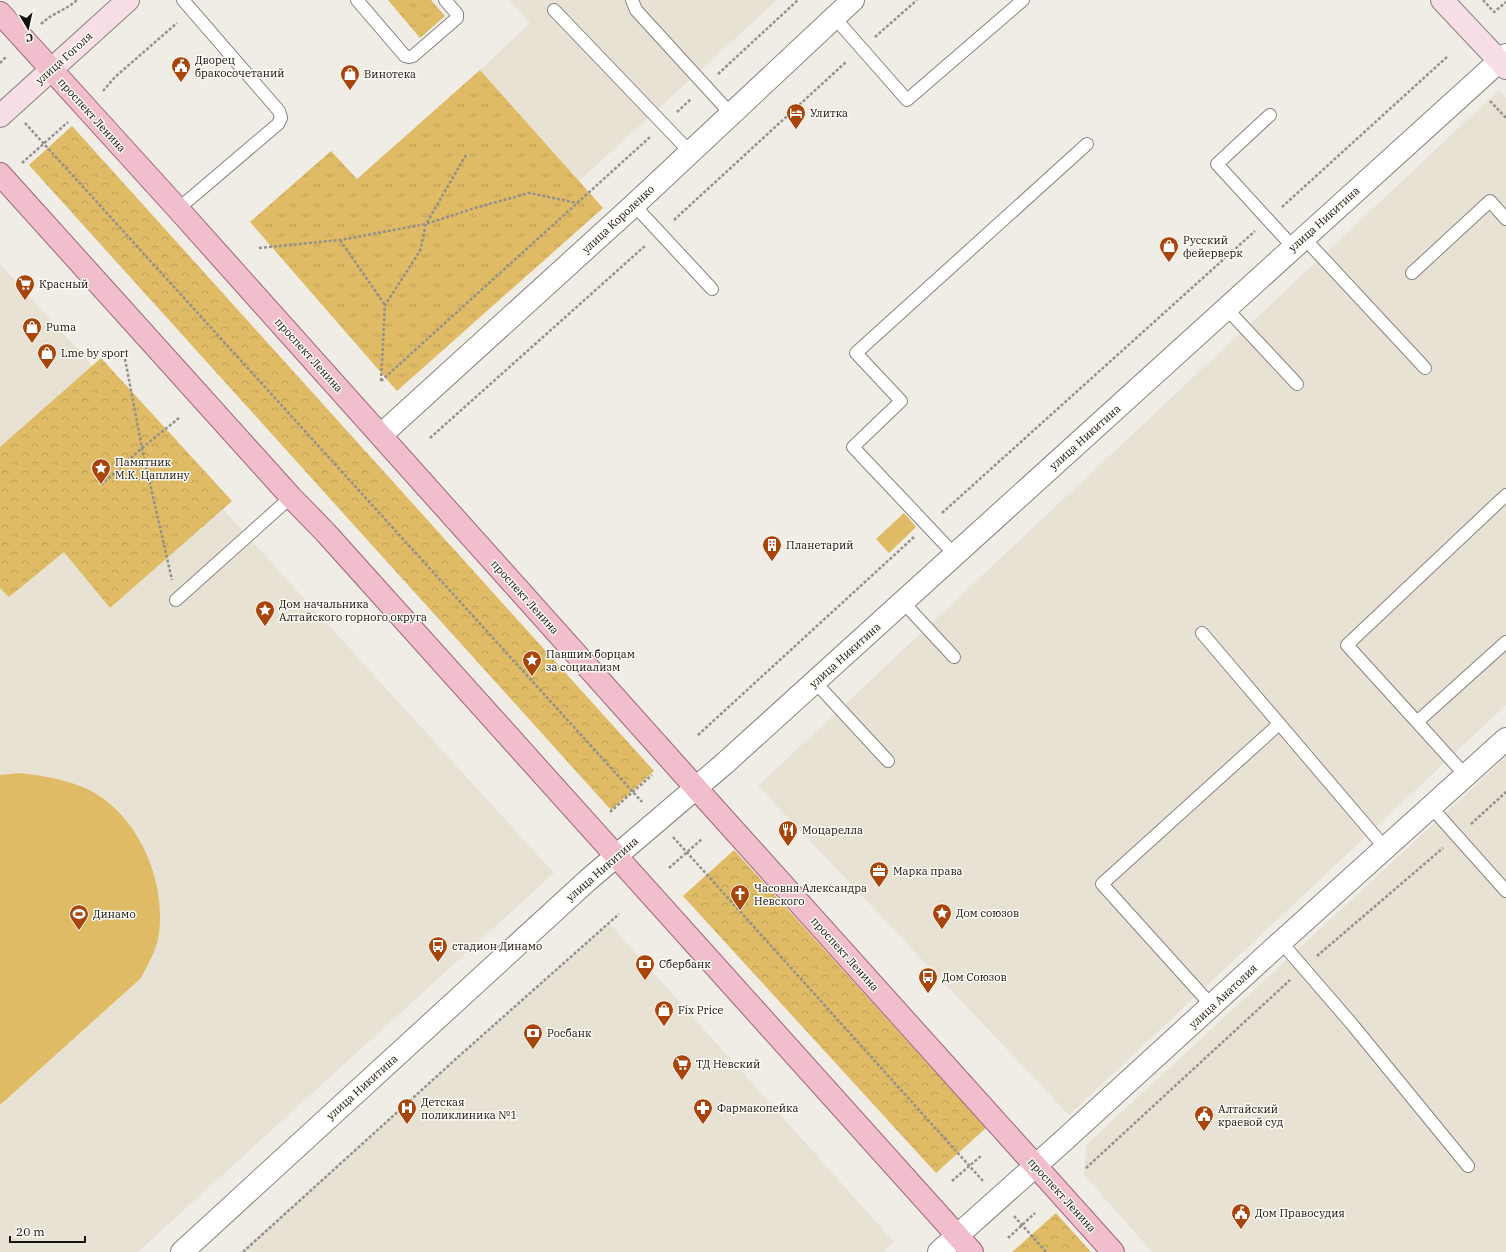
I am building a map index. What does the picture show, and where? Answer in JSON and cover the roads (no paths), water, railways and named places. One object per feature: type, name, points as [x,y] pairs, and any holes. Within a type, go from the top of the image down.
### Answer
[{"type":"main road","name":"проспект Ленина","points":[[0,13],[178,209],[1113,1252]]},
{"type":"main road","points":[[0,174],[291,497],[331,538],[972,1252]]},
{"type":"street","name":"улица Гоголя","points":[[5,112],[128,0]]},
{"type":"street","points":[[1442,0],[1504,62]]},
{"type":"street","name":"улица Короленко","points":[[381,435],[634,205],[731,114],[841,7]]},
{"type":"street","name":"улица Никитина","points":[[182,1252],[616,856],[724,764],[1298,243],[1504,62]]},
{"type":"street","name":"улица Анатолия","points":[[939,1252],[1036,1166],[1506,739]]},
{"type":"lane","points":[[178,209],[278,124],[281,114],[183,0]]},
{"type":"lane","points":[[357,0],[405,56],[409,57],[413,56],[457,18],[457,14],[445,0]]},
{"type":"lane","points":[[632,0],[636,10],[731,114]]},
{"type":"lane","points":[[841,7],[862,48],[907,100],[1023,0]]},
{"type":"lane","points":[[554,10],[690,152]]},
{"type":"lane","points":[[1270,115],[1217,164],[1268,220],[1298,243],[1425,368]]},
{"type":"lane","points":[[955,555],[853,447],[901,400],[856,353],[1087,144]]},
{"type":"lane","points":[[1412,272],[1490,201],[1506,219]]},
{"type":"lane","points":[[634,205],[712,289]]},
{"type":"lane","points":[[1226,308],[1297,384]]},
{"type":"lane","points":[[1466,776],[1347,645],[1506,495]]},
{"type":"lane","points":[[176,600],[291,497]]},
{"type":"lane","points":[[903,602],[954,657]]},
{"type":"lane","points":[[1202,633],[1386,849]]},
{"type":"lane","points":[[1417,722],[1506,642]]},
{"type":"lane","points":[[815,682],[888,761]]},
{"type":"lane","points":[[1212,1006],[1102,884],[1279,724]]},
{"type":"lane","points":[[1431,807],[1506,891]]},
{"type":"lane","points":[[1281,942],[1351,1023],[1468,1166]]},
{"type":"place","name":"Дворец бракосочетаний","points":[[181,83]]},
{"type":"place","name":"Винотека","points":[[350,91]]},
{"type":"place","name":"Улитка","points":[[796,130]]},
{"type":"place","name":"Русский фейерверк","points":[[1169,263]]},
{"type":"place","name":"Красный","points":[[25,301]]},
{"type":"place","name":"Puma","points":[[32,344]]},
{"type":"place","name":"Lme by sport","points":[[47,370]]},
{"type":"place","name":"Памятник М.К. Цаплину","points":[[101,485]]},
{"type":"place","name":"Планетарий","points":[[772,562]]},
{"type":"place","name":"Дом начальника Алтайского горного округа","points":[[265,627]]},
{"type":"place","name":"Павшим борцам за социализм","points":[[532,677]]},
{"type":"place","name":"Моцарелла","points":[[788,847]]},
{"type":"place","name":"Марка права","points":[[879,888]]},
{"type":"place","name":"Часовня Александра Невского","points":[[740,911]]},
{"type":"place","name":"Дом союзов","points":[[942,930]]},
{"type":"place","name":"Динамо","points":[[79,931]]},
{"type":"place","name":"стадион Динамо","points":[[438,963]]},
{"type":"place","name":"Сбербанк","points":[[645,981]]},
{"type":"place","name":"Дом Союзов","points":[[928,994]]},
{"type":"place","name":"Fix Price","points":[[664,1027]]},
{"type":"place","name":"Росбанк","points":[[533,1050]]},
{"type":"place","name":"ТД Невский","points":[[682,1081]]},
{"type":"place","name":"Детская поликлиника №1","points":[[407,1125]]},
{"type":"place","name":"Фармакопейка","points":[[703,1125]]},
{"type":"place","name":"Алтайский краевой суд","points":[[1204,1132]]},
{"type":"place","name":"Дом Правосудия","points":[[1241,1230]]}]
